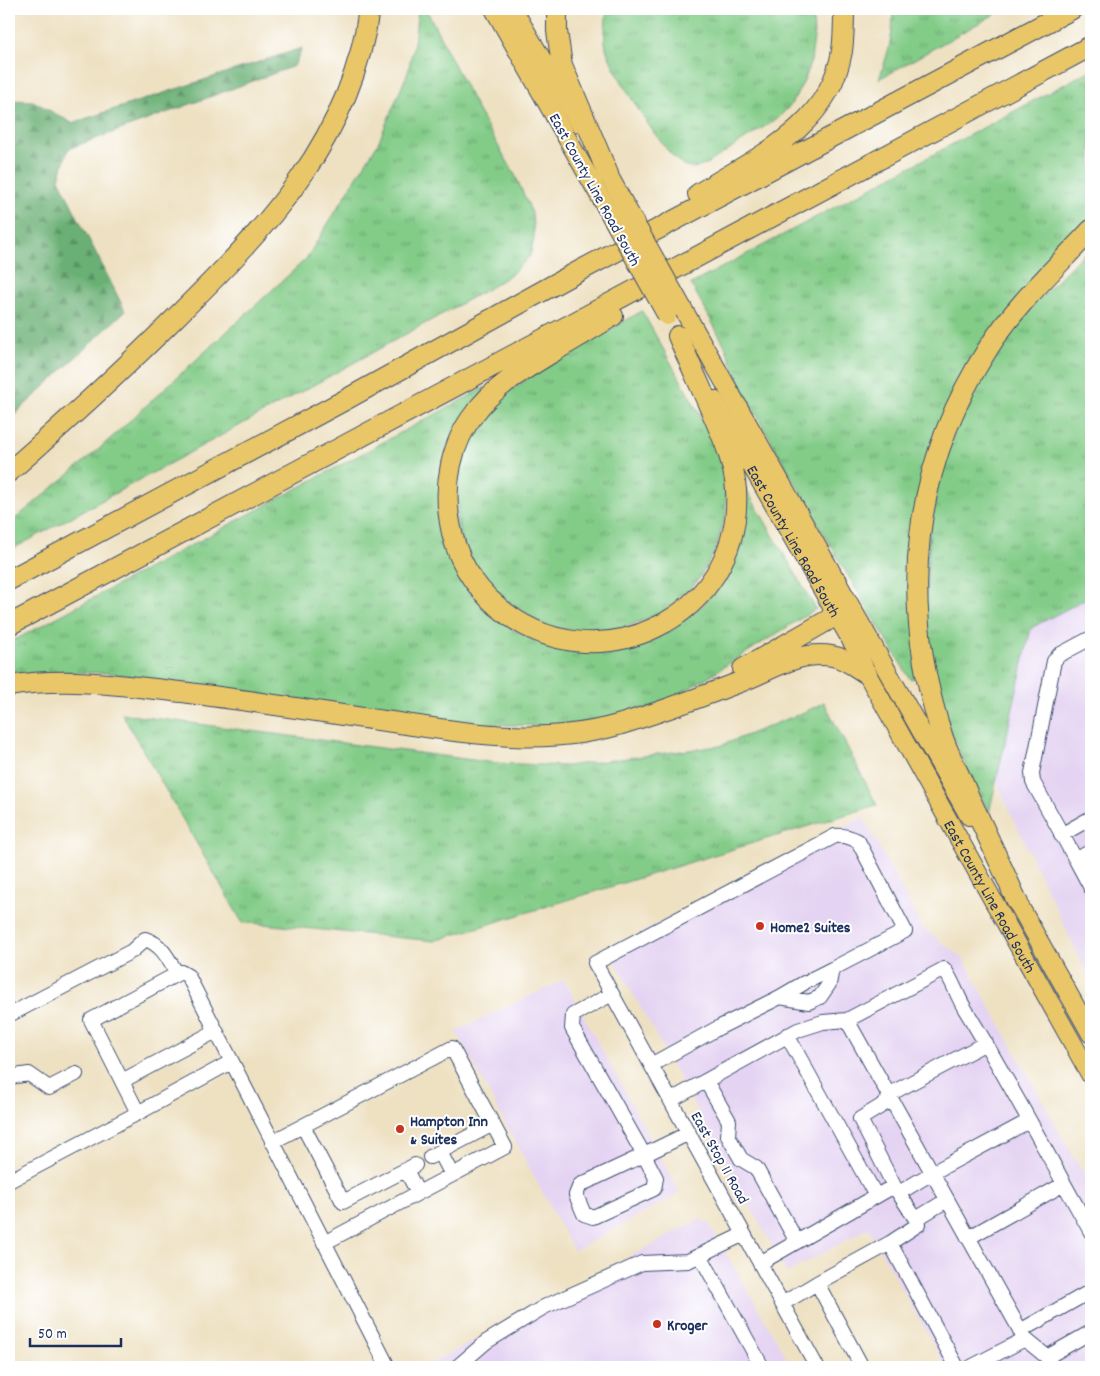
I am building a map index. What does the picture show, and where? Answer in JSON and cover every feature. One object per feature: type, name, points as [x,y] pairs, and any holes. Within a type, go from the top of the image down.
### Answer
[{"type":"highway","points":[[9,472],[70,418],[168,325],[240,252],[285,201],[317,154],[342,104],[360,52],[369,9]]},
{"type":"highway","points":[[557,9],[558,48],[562,65],[608,174]]},
{"type":"highway","points":[[566,278],[714,184],[751,163],[788,138],[804,124],[825,96],[838,67],[842,52],[844,9]]},
{"type":"highway","points":[[9,580],[345,400],[566,278],[1072,9]]},
{"type":"highway","points":[[9,625],[1091,46]]},
{"type":"highway","points":[[678,336],[724,442],[735,481],[736,506],[734,523],[725,554],[718,569],[699,595],[676,616],[652,630],[627,638],[596,643],[564,641],[518,623],[493,603],[474,581],[460,556],[450,528],[447,494],[448,475],[458,442],[475,412],[497,390],[526,368],[812,196]]},
{"type":"highway","points":[[1018,904],[944,740],[930,692],[921,649],[916,587],[916,568],[922,512],[936,458],[949,422],[968,382],[990,346],[1019,307],[1091,230]]},
{"type":"highway","points":[[697,698],[746,667],[830,619],[835,612],[838,593],[837,581]]},
{"type":"highway","points":[[9,686],[68,681],[121,684],[274,704],[470,734],[517,738],[555,736],[600,729],[631,721],[756,676],[788,661],[810,655],[840,658],[867,674]]},
{"type":"main road","name":"East County Line Road South","points":[[494,9],[618,211],[675,312],[837,581],[1091,1034]]},
{"type":"main road","name":"East County Line Road South","points":[[513,9],[608,174],[618,211]]},
{"type":"main road","name":"East County Line Road South","points":[[675,312],[678,336],[855,647],[867,674],[1091,1076]]},
{"type":"street","points":[[1090,642],[1059,655],[1054,661],[1032,773],[1032,782],[1091,888]]},
{"type":"street","points":[[1061,835],[1091,818]]},
{"type":"street","name":"East Stop 11 Road","points":[[817,1367],[595,963],[835,836],[843,835],[858,841],[905,931],[832,969]]},
{"type":"street","points":[[1076,860],[1091,851]]},
{"type":"street","points":[[9,1016],[132,951],[145,939],[153,942],[165,954],[177,974]]},
{"type":"street","points":[[651,1065],[832,969]]},
{"type":"street","points":[[780,997],[809,1002],[820,996],[829,984],[832,969]]},
{"type":"street","points":[[670,1100],[787,1035],[823,1022],[847,1020],[944,969],[951,979],[960,1002],[986,1043],[1091,1232]]},
{"type":"street","points":[[138,1113],[91,1020],[181,972],[188,976],[388,1367]]},
{"type":"street","points":[[612,994],[573,1015],[572,1028],[644,1154],[656,1178],[654,1189],[593,1217],[584,1214],[576,1195],[580,1185],[644,1154],[688,1133]]},
{"type":"street","points":[[847,1020],[1023,1335],[1050,1362],[1091,1332]]},
{"type":"street","points":[[122,1081],[216,1031]]},
{"type":"street","points":[[787,1035],[876,1196]]},
{"type":"street","points":[[782,1304],[890,1243],[919,1224],[897,1189],[860,1119],[890,1098],[986,1043]]},
{"type":"street","points":[[272,1142],[452,1048],[505,1147],[324,1243]]},
{"type":"street","points":[[9,1181],[231,1062]]},
{"type":"street","points":[[9,1077],[29,1074],[49,1088],[76,1074]]},
{"type":"street","points":[[706,1080],[729,1122],[728,1136],[741,1159],[756,1168],[797,1242]]},
{"type":"street","points":[[760,1263],[876,1196],[897,1189],[932,1173],[1029,1121]]},
{"type":"street","points":[[452,1175],[435,1154],[493,1124]]},
{"type":"street","points":[[303,1126],[342,1202],[410,1167],[418,1193]]},
{"type":"street","points":[[968,1238],[1064,1184]]},
{"type":"street","points":[[916,1219],[947,1200]]},
{"type":"street","points":[[457,1367],[486,1342],[544,1307],[642,1263],[688,1261],[744,1234]]},
{"type":"street","points":[[890,1243],[950,1365]]},
{"type":"street","points":[[700,1255],[762,1367]]},
{"type":"street","points":[[817,1283],[862,1367]]},
{"type":"street","points":[[971,1367],[1091,1290]]},
{"type":"shaded area","points":[[1091,283],[1091,982],[1004,799],[970,705]]},
{"type":"shaded area","points":[[863,817],[923,928],[963,958],[1091,1188],[1091,1367],[946,1367],[868,1228],[787,1273],[609,950]]},
{"type":"shaded area","points":[[564,980],[680,1193],[574,1251],[456,1031]]},
{"type":"shaded area","points":[[700,1219],[709,1224],[792,1367],[425,1367]]},
{"type":"green space","points":[[418,9],[426,9],[477,109],[515,175],[532,213],[534,238],[530,256],[514,272],[493,286],[9,551],[9,524],[99,449],[306,259],[378,143],[408,72]]},
{"type":"green space","points":[[607,9],[810,9],[813,16],[814,37],[811,61],[803,83],[790,106],[778,118],[705,165],[694,168],[687,167],[667,150],[655,134],[631,98],[613,65],[605,43]]},
{"type":"green space","points":[[892,9],[1004,9],[879,79],[891,36]]},
{"type":"green space","points":[[302,48],[294,66],[68,149],[59,179],[125,311],[9,420],[9,100],[33,101],[72,123]]},
{"type":"green space","points":[[1091,70],[1091,220],[1061,249],[937,431],[920,677],[910,679],[844,569],[742,389],[724,344],[691,284]]},
{"type":"green space","points":[[1091,246],[1091,596],[1031,628],[989,813],[952,736],[934,674],[927,622],[926,570],[931,518],[943,467],[960,418],[984,372],[1022,318]]},
{"type":"green space","points":[[642,311],[714,440],[725,474],[726,514],[715,551],[697,582],[661,614],[620,629],[583,632],[550,627],[518,612],[492,589],[473,563],[460,533],[456,492],[463,454],[481,420],[505,394],[544,368]]},
{"type":"green space","points":[[486,387],[442,465],[479,600],[504,624],[538,643],[589,652],[635,645],[671,631],[705,603],[730,565],[745,518],[745,487],[816,609],[700,682],[665,701],[631,713],[579,723],[501,725],[449,721],[107,673],[52,672],[9,677],[9,643]]},
{"type":"green space","points":[[824,702],[877,805],[434,941],[242,922],[122,714],[495,763],[566,766],[720,746],[807,711]]},
{"type":"place","name":"Home2 Suites","points":[[760,926]]},
{"type":"place","name":"Hampton Inn & Suites","points":[[400,1129]]},
{"type":"place","name":"Kroger","points":[[657,1324]]}]
